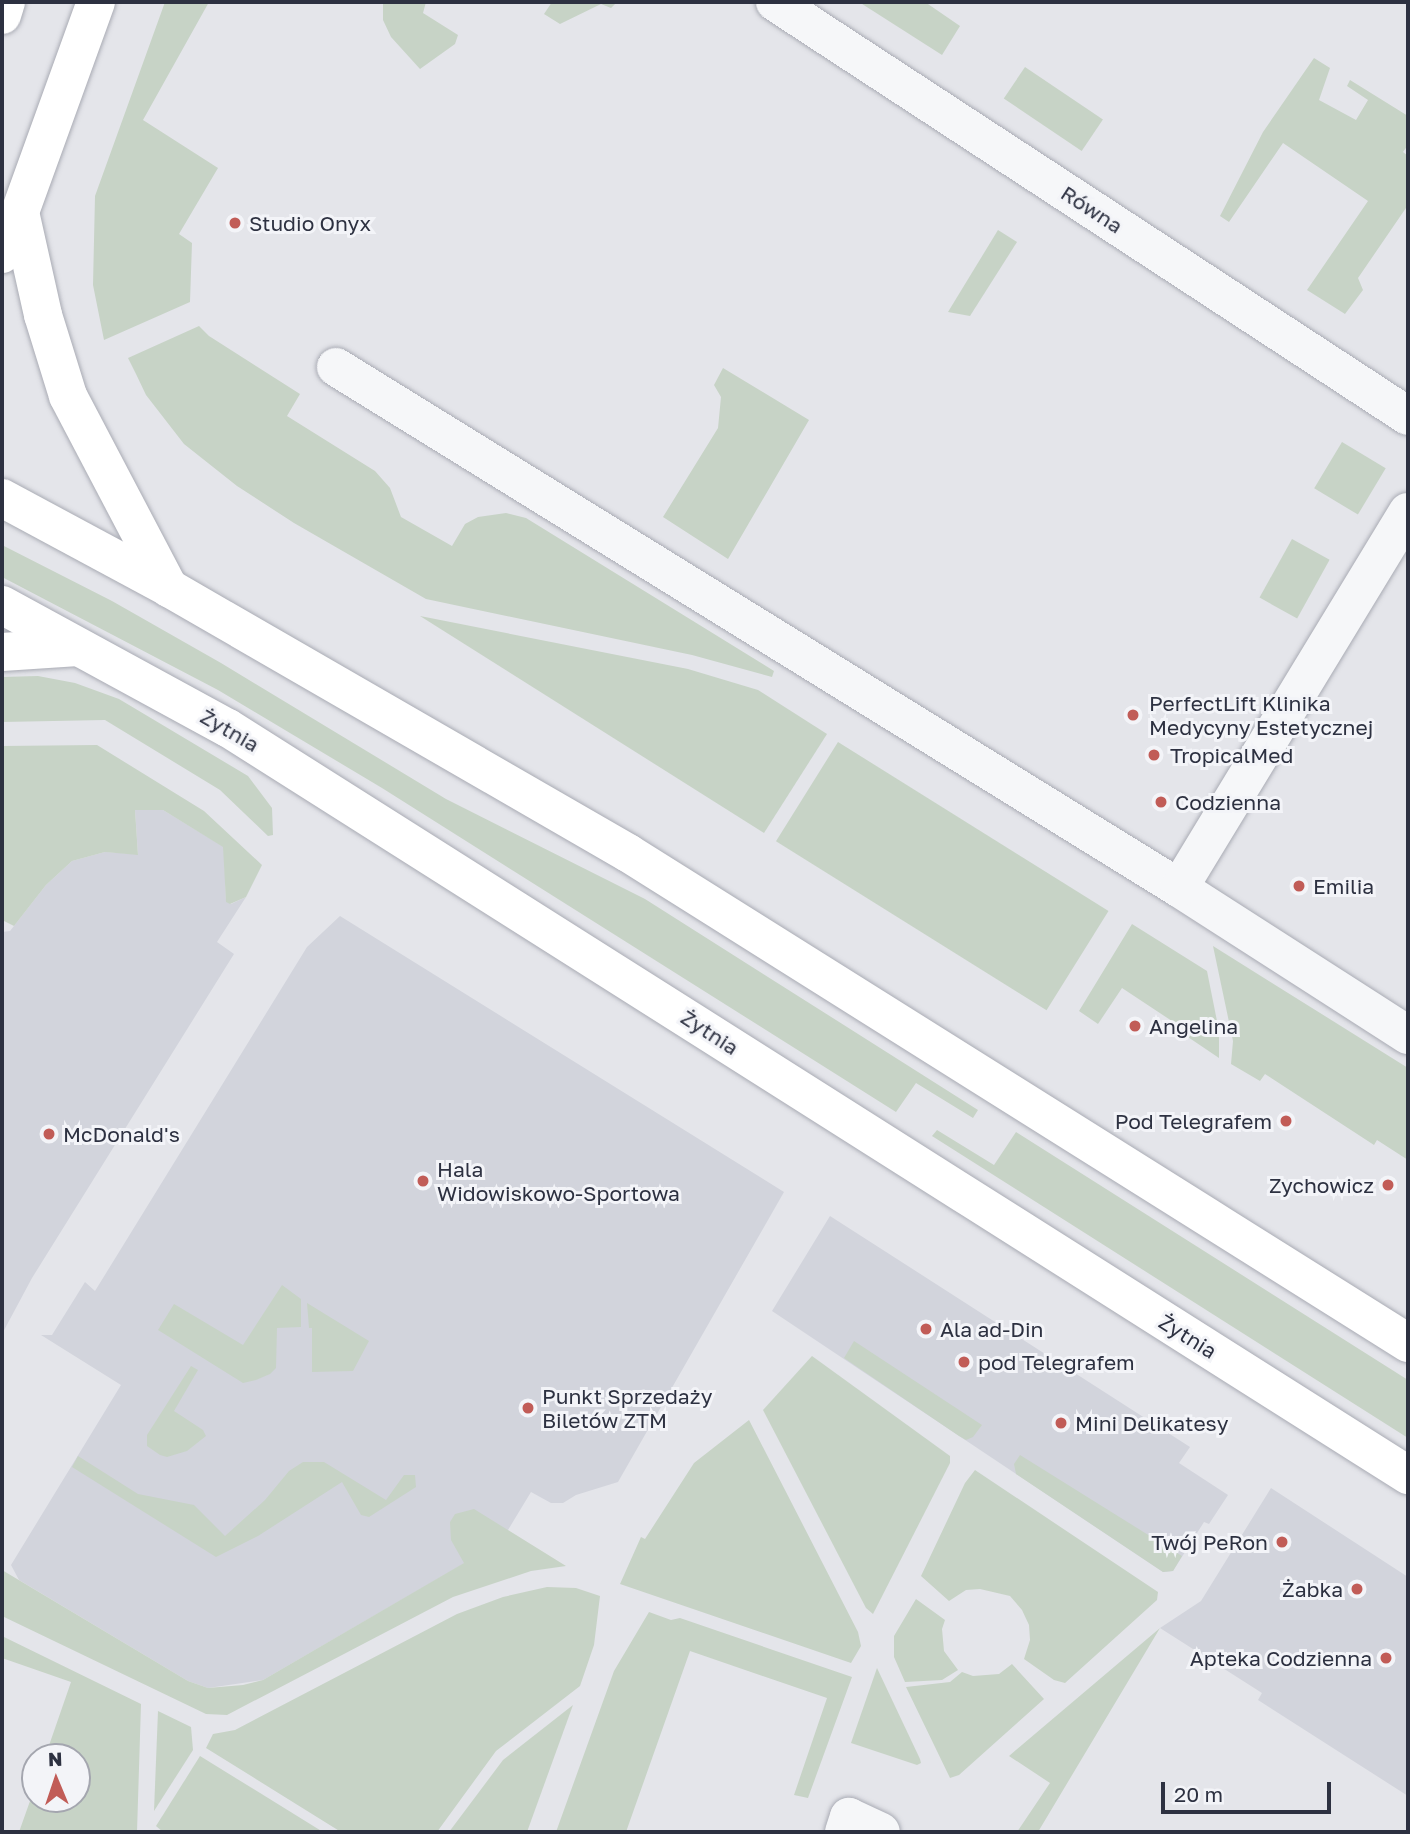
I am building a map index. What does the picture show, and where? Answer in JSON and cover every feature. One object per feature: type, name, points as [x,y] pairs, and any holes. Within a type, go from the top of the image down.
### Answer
[{"type":"street","points":[[2,15],[6,2]]},
{"type":"street","points":[[2,254],[20,212],[96,2]]},
{"type":"street","name":"Równa","points":[[775,2],[1408,416]]},
{"type":"street","points":[[20,212],[43,315],[68,396],[169,588]]},
{"type":"street","points":[[336,367],[1179,888],[1408,1035]]},
{"type":"street","points":[[2,498],[169,588],[628,853],[1408,1343]]},
{"type":"street","points":[[1179,888],[1408,512]]},
{"type":"street","name":"Żytnia","points":[[2,605],[228,728],[1408,1475]]},
{"type":"street","points":[[2,652],[78,647]]},
{"type":"street","points":[[844,1832],[849,1817],[881,1832]]},
{"type":"shaded area","points":[[135,810],[163,810],[224,847],[226,901],[231,904],[246,897],[217,942],[234,954],[32,1278],[2,1334],[2,932],[10,931],[46,885],[72,861],[105,852],[138,854]]},
{"type":"shaded area","points":[[340,916],[784,1192],[618,1482],[576,1495],[563,1503],[551,1503],[531,1492],[508,1530],[478,1563],[465,1563],[263,1680],[208,1688],[188,1681],[19,1580],[11,1565],[121,1385],[41,1335],[52,1335],[85,1282],[95,1291],[307,947]]},
{"type":"shaded area","points":[[830,1216],[1190,1447],[1179,1463],[1228,1495],[1209,1524],[1204,1522],[1173,1571],[1163,1572],[772,1311]]},
{"type":"shaded area","points":[[1271,1488],[1408,1577],[1408,1796],[1258,1700],[1262,1693],[1160,1628],[1201,1601]]},
{"type":"green space","points":[[165,2],[209,2],[143,120],[218,168],[179,234],[192,243],[190,302],[104,340],[93,285],[95,196]]},
{"type":"green space","points":[[383,2],[426,2],[423,13],[458,35],[455,44],[420,69],[391,37],[383,20]]},
{"type":"green space","points":[[552,2],[617,2],[611,8],[601,4],[560,24],[544,14]]},
{"type":"green space","points":[[859,2],[925,2],[960,26],[942,55]]},
{"type":"green space","points":[[1314,58],[1330,68],[1319,100],[1356,120],[1368,100],[1347,86],[1350,80],[1408,116],[1408,145],[1403,152],[1408,156],[1408,205],[1358,278],[1363,290],[1345,314],[1307,290],[1368,201],[1283,143],[1229,222],[1220,216],[1263,132]]},
{"type":"green space","points":[[1025,67],[1103,120],[1082,151],[1004,99]]},
{"type":"green space","points":[[998,230],[1017,242],[970,316],[948,312]]},
{"type":"green space","points":[[199,326],[209,336],[300,394],[287,416],[375,471],[390,488],[401,517],[452,546],[465,524],[478,517],[506,513],[526,518],[774,671],[772,677],[692,655],[426,599],[294,523],[237,486],[184,444],[146,395],[128,358]]},
{"type":"green space","points":[[723,368],[809,420],[728,559],[663,517],[718,428],[721,397],[714,385]]},
{"type":"green space","points":[[1342,442],[1386,468],[1358,515],[1314,488]]},
{"type":"green space","points":[[1292,539],[1330,560],[1297,618],[1260,598]]},
{"type":"green space","points":[[2,545],[112,601],[221,663],[446,799],[645,899],[978,1110],[973,1118],[916,1083],[896,1112],[382,788],[218,690],[2,577]]},
{"type":"green space","points":[[420,616],[688,669],[758,690],[827,734],[764,833]]},
{"type":"green space","points":[[38,676],[75,683],[119,699],[248,776],[272,808],[273,835],[268,836],[220,790],[105,720],[2,722],[2,677]]},
{"type":"green space","points":[[838,742],[1109,911],[1047,1010],[776,841]]},
{"type":"green space","points":[[97,745],[204,811],[262,865],[246,897],[230,904],[226,902],[223,847],[163,810],[135,810],[138,855],[105,852],[72,861],[46,885],[14,926],[2,920],[2,746]]},
{"type":"green space","points":[[1132,924],[1207,971],[1219,1031],[1219,1058],[1182,1033],[1184,1029],[1122,988],[1098,1024],[1079,1011]]},
{"type":"green space","points":[[1213,946],[1408,1068],[1408,1160],[1377,1140],[1374,1145],[1265,1074],[1260,1081],[1231,1064],[1233,1041]]},
{"type":"green space","points":[[937,1130],[994,1165],[1016,1132],[1408,1380],[1408,1438],[932,1136]]},
{"type":"green space","points":[[282,1285],[301,1299],[301,1327],[277,1328],[276,1368],[256,1380],[243,1383],[158,1330],[174,1304],[243,1345]]},
{"type":"green space","points":[[307,1303],[369,1341],[353,1371],[312,1372],[312,1328],[309,1328]]},
{"type":"green space","points":[[854,1341],[982,1425],[973,1437],[966,1440],[959,1436],[844,1358]]},
{"type":"green space","points":[[812,1356],[950,1456],[950,1463],[873,1614],[866,1608],[763,1410]]},
{"type":"green space","points":[[191,1366],[198,1370],[174,1411],[203,1430],[206,1436],[187,1451],[167,1457],[160,1455],[147,1446],[147,1435]]},
{"type":"green space","points":[[749,1420],[858,1632],[861,1646],[851,1663],[620,1584],[641,1537],[645,1539],[694,1463]]},
{"type":"green space","points":[[1020,1455],[1182,1556],[1173,1571],[1163,1572],[1016,1474],[1014,1464]]},
{"type":"green space","points":[[78,1456],[138,1494],[194,1505],[225,1536],[265,1500],[289,1471],[303,1462],[324,1462],[386,1500],[404,1475],[415,1475],[416,1487],[369,1517],[361,1515],[342,1482],[258,1536],[216,1557],[72,1467]]},
{"type":"green space","points":[[975,1470],[1158,1592],[1157,1600],[1065,1683],[1054,1680],[1024,1659],[1030,1640],[1029,1625],[1022,1610],[1010,1596],[980,1589],[966,1590],[949,1601],[921,1576],[965,1483]]},
{"type":"green space","points":[[474,1509],[566,1566],[531,1571],[453,1597],[227,1715],[206,1714],[2,1616],[2,1570],[188,1681],[208,1688],[243,1685],[263,1680],[464,1563],[451,1540],[450,1522],[455,1514]]},
{"type":"green space","points":[[547,1587],[576,1588],[600,1596],[594,1645],[580,1686],[496,1751],[437,1832],[341,1832],[206,1748],[213,1734],[235,1730],[457,1614],[503,1597]]},
{"type":"green space","points":[[916,1599],[945,1620],[942,1629],[944,1651],[958,1670],[942,1680],[905,1682],[894,1657],[894,1636]]},
{"type":"green space","points":[[649,1612],[671,1620],[680,1618],[852,1677],[808,1798],[794,1795],[827,1698],[690,1651],[626,1832],[556,1832],[614,1671]]},
{"type":"green space","points":[[1160,1628],[1038,1832],[1017,1832],[1050,1783],[1009,1756]]},
{"type":"green space","points":[[2,1636],[141,1704],[137,1832],[19,1832],[26,1813],[91,1813],[91,1743],[50,1743],[71,1682],[2,1658]]},
{"type":"green space","points":[[1012,1664],[1044,1699],[959,1775],[950,1778],[906,1687],[950,1682],[962,1672],[973,1676],[999,1674]]},
{"type":"green space","points":[[877,1668],[920,1759],[921,1763],[917,1765],[851,1743]]},
{"type":"green space","points":[[573,1705],[527,1832],[449,1832],[503,1760]]},
{"type":"green space","points":[[158,1711],[191,1727],[193,1750],[154,1811]]},
{"type":"green space","points":[[200,1756],[323,1832],[163,1832],[156,1826]]},
{"type":"place","name":"Studio Onyx","points":[[235,223]]},
{"type":"place","name":"PerfectLift Klinika Medycyny Estetycznej","points":[[1133,715]]},
{"type":"place","name":"TropicalMed","points":[[1154,755]]},
{"type":"place","name":"Codzienna","points":[[1161,802]]},
{"type":"place","name":"Emilia","points":[[1299,886]]},
{"type":"place","name":"Angelina","points":[[1135,1026]]},
{"type":"place","name":"Pod Telegrafem","points":[[1286,1121]]},
{"type":"place","name":"McDonald's","points":[[49,1134]]},
{"type":"place","name":"Hala Widowiskowo-Sportowa","points":[[423,1181]]},
{"type":"place","name":"Zychowicz","points":[[1388,1185]]},
{"type":"place","name":"Ala ad-Din","points":[[926,1329]]},
{"type":"place","name":"pod Telegrafem","points":[[964,1362]]},
{"type":"place","name":"Punkt Sprzedaży Biletów ZTM","points":[[528,1408]]},
{"type":"place","name":"Mini Delikatesy","points":[[1061,1423]]},
{"type":"place","name":"Twój PeRon","points":[[1282,1542]]},
{"type":"place","name":"Żabka","points":[[1357,1589]]},
{"type":"place","name":"Apteka Codzienna","points":[[1386,1658]]}]
